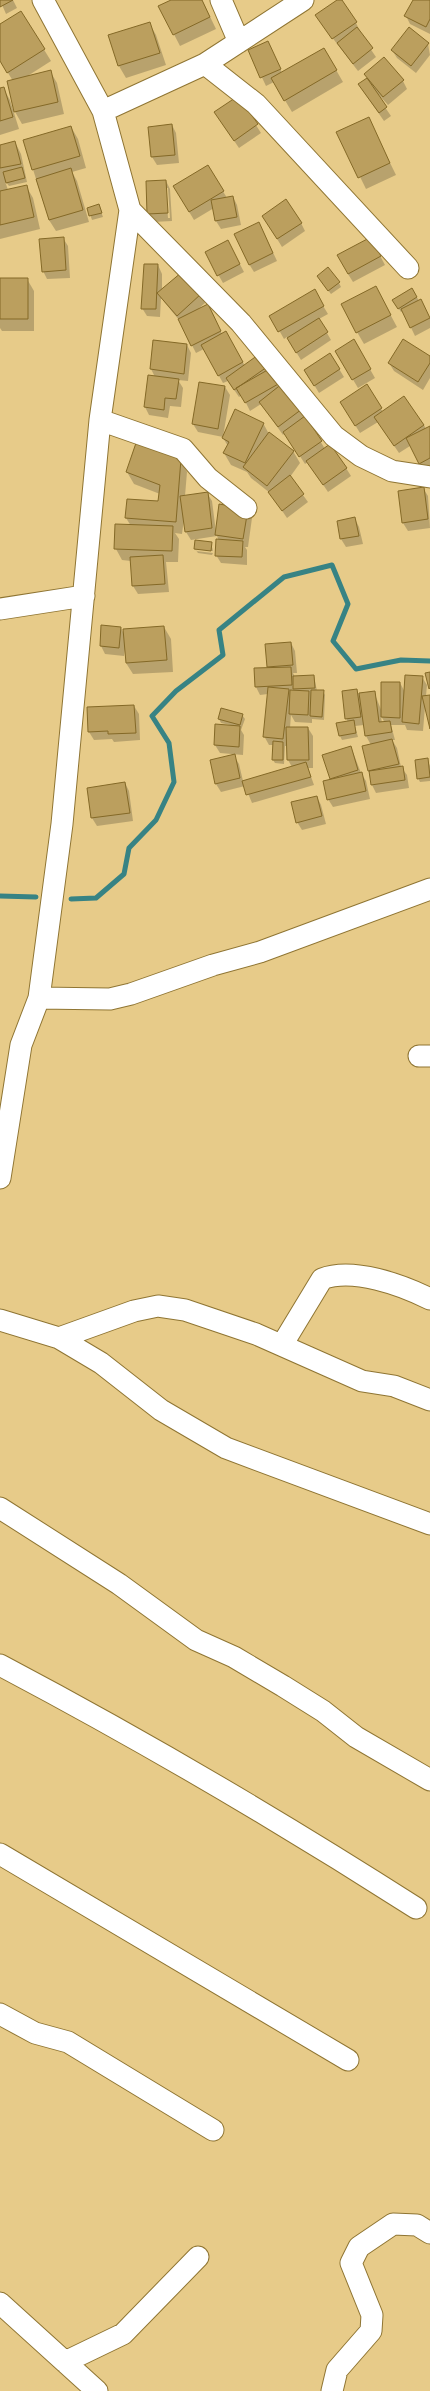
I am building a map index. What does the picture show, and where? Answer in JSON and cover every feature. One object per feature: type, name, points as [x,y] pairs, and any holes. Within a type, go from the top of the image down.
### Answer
[{"type":"street","points":[[0,1178],[21,1045],[39,998],[62,824],[100,420],[130,210],[104,111],[43,0]]},
{"type":"street","points":[[221,0],[239,42]]},
{"type":"street","points":[[104,111],[205,64],[303,0]]},
{"type":"street","points":[[205,64],[256,104],[408,268]]},
{"type":"street","points":[[130,210],[241,323],[334,436],[360,456],[392,471],[430,477]]},
{"type":"street","points":[[100,420],[183,450],[208,478],[246,508]]},
{"type":"street","points":[[0,609],[84,596]]},
{"type":"street","points":[[39,998],[110,999],[131,994],[213,965],[260,952],[430,889]]},
{"type":"street","points":[[282,1345],[322,1279],[334,1274],[354,1275],[409,1288],[430,1299]]},
{"type":"street","points":[[59,1338],[134,1311],[158,1306],[185,1310],[256,1334],[362,1381],[394,1386],[430,1400]]},
{"type":"street","points":[[0,1320],[59,1338],[101,1363],[161,1410],[226,1448],[430,1524]]},
{"type":"street","points":[[0,1508],[119,1584],[196,1640],[234,1657],[283,1686],[323,1711],[356,1737],[430,1780]]},
{"type":"street","points":[[0,1665],[106,1721],[308,1840],[416,1908]]},
{"type":"street","points":[[0,1854],[348,2060]]},
{"type":"street","points":[[0,2014],[35,2033],[68,2042],[213,2130]]},
{"type":"street","points":[[332,2391],[337,2370],[371,2331],[372,2314],[351,2263],[359,2247],[393,2224],[417,2225],[430,2233]]},
{"type":"street","points":[[65,2362],[123,2334],[198,2257]]},
{"type":"street","points":[[0,2303],[98,2391]]},
{"type":"building","points":[[0,0],[13,0],[0,7]]},
{"type":"building","points":[[171,0],[202,0],[210,17],[173,35],[158,6]]},
{"type":"building","points":[[337,0],[342,0],[357,22],[332,39],[315,15]]},
{"type":"building","points":[[413,0],[430,0],[430,19],[426,27],[404,16]]},
{"type":"building","points":[[21,11],[45,49],[7,73],[0,61],[0,24]]},
{"type":"building","points":[[150,22],[160,53],[118,66],[108,35]]},
{"type":"building","points":[[357,27],[373,48],[353,64],[337,43]]},
{"type":"building","points":[[409,27],[429,43],[411,66],[391,50]]},
{"type":"building","points":[[268,41],[281,69],[260,78],[248,50]]},
{"type":"building","points":[[324,48],[337,70],[284,101],[271,78]]},
{"type":"building","points":[[384,57],[404,80],[383,97],[364,74]]},
{"type":"building","points":[[51,70],[58,102],[14,112],[7,81]]},
{"type":"building","points":[[367,78],[387,107],[379,113],[358,84]]},
{"type":"building","points":[[4,87],[13,117],[0,121],[0,88]]},
{"type":"building","points":[[238,96],[258,124],[234,141],[214,112]]},
{"type":"building","points":[[369,117],[390,163],[358,178],[336,132]]},
{"type":"building","points":[[172,124],[175,155],[151,157],[148,127]]},
{"type":"building","points":[[71,126],[80,156],[32,170],[23,140]]},
{"type":"building","points":[[15,141],[21,164],[0,168],[0,145]]},
{"type":"building","points":[[208,165],[224,191],[189,212],[173,186]]},
{"type":"building","points":[[22,167],[25,178],[6,183],[3,172]]},
{"type":"building","points":[[71,168],[83,210],[49,220],[36,179]]},
{"type":"building","points":[[166,180],[168,213],[147,214],[146,181]]},
{"type":"building","points":[[27,185],[34,217],[0,225],[0,191]]},
{"type":"building","points":[[233,196],[237,217],[215,221],[211,200]]},
{"type":"building","points":[[286,199],[302,223],[277,239],[262,216]]},
{"type":"building","points":[[99,204],[102,213],[89,216],[87,208]]},
{"type":"building","points":[[259,222],[273,253],[249,265],[234,234]]},
{"type":"building","points":[[64,237],[66,270],[42,272],[39,239]]},
{"type":"building","points":[[371,237],[381,256],[348,274],[337,255]]},
{"type":"building","points":[[228,240],[240,264],[217,276],[205,252]]},
{"type":"building","points":[[144,264],[158,264],[156,309],[141,309]]},
{"type":"building","points":[[328,267],[340,282],[328,291],[317,276]]},
{"type":"building","points":[[182,272],[201,294],[177,316],[157,293]]},
{"type":"building","points":[[0,278],[28,278],[28,319],[0,319]]},
{"type":"building","points":[[376,286],[391,315],[356,333],[341,304]]},
{"type":"building","points":[[412,288],[417,297],[398,309],[392,300]]},
{"type":"building","points":[[315,289],[324,306],[278,332],[269,316]]},
{"type":"building","points":[[421,299],[430,318],[410,328],[401,309]]},
{"type":"building","points":[[208,304],[221,331],[191,346],[178,319]]},
{"type":"building","points":[[319,318],[328,332],[296,353],[287,338]]},
{"type":"building","points":[[226,331],[243,362],[218,376],[201,345]]},
{"type":"building","points":[[354,339],[371,369],[352,380],[335,351]]},
{"type":"building","points":[[403,339],[430,356],[430,363],[418,382],[388,363]]},
{"type":"building","points":[[153,340],[187,344],[184,374],[150,369]]},
{"type":"building","points":[[330,353],[340,369],[314,386],[304,370]]},
{"type":"building","points":[[258,355],[267,367],[234,390],[226,378]]},
{"type":"building","points":[[271,368],[280,383],[245,403],[236,388]]},
{"type":"building","points":[[148,375],[179,379],[176,399],[165,398],[164,410],[144,407]]},
{"type":"building","points":[[199,382],[225,386],[218,429],[192,424]]},
{"type":"building","points":[[283,383],[302,409],[278,427],[259,402]]},
{"type":"building","points":[[367,384],[382,408],[355,426],[340,402]]},
{"type":"building","points":[[404,396],[424,425],[394,446],[374,417]]},
{"type":"building","points":[[235,409],[264,423],[245,463],[223,453],[229,442],[222,438]]},
{"type":"building","points":[[305,416],[322,441],[299,457],[283,432]]},
{"type":"building","points":[[430,426],[430,458],[419,464],[406,438]]},
{"type":"building","points":[[269,432],[294,451],[267,486],[243,467]]},
{"type":"building","points":[[136,443],[181,459],[176,522],[125,518],[127,499],[158,501],[160,485],[126,472]]},
{"type":"building","points":[[330,444],[347,468],[323,485],[306,461]]},
{"type":"building","points":[[290,475],[304,494],[282,511],[268,492]]},
{"type":"building","points":[[424,487],[428,519],[402,523],[398,491]]},
{"type":"building","points":[[208,492],[212,528],[185,532],[180,496]]},
{"type":"building","points":[[219,504],[248,509],[243,539],[215,535]]},
{"type":"building","points":[[355,517],[359,536],[340,539],[337,521]]},
{"type":"building","points":[[115,524],[173,526],[172,551],[114,549]]},
{"type":"building","points":[[216,539],[243,541],[242,557],[215,556]]},
{"type":"building","points":[[195,540],[212,542],[211,551],[194,549]]},
{"type":"building","points":[[163,555],[165,584],[132,586],[130,557]]},
{"type":"building","points":[[101,625],[121,627],[119,648],[100,646]]},
{"type":"building","points":[[164,626],[167,660],[126,663],[123,629]]},
{"type":"building","points":[[291,642],[293,665],[267,667],[265,644]]},
{"type":"building","points":[[291,667],[292,685],[255,687],[254,668]]},
{"type":"building","points":[[430,672],[430,688],[429,689],[425,673]]},
{"type":"building","points":[[314,675],[315,688],[293,689],[293,676]]},
{"type":"building","points":[[405,675],[423,676],[419,724],[402,722]]},
{"type":"building","points":[[381,682],[400,682],[400,718],[381,717]]},
{"type":"building","points":[[268,687],[289,689],[283,739],[263,737]]},
{"type":"building","points":[[357,689],[361,717],[345,719],[342,691]]},
{"type":"building","points":[[290,690],[309,691],[308,715],[289,714]]},
{"type":"building","points":[[311,690],[324,690],[322,717],[310,716]]},
{"type":"building","points":[[375,691],[379,722],[390,721],[392,732],[365,736],[359,693]]},
{"type":"building","points":[[430,695],[430,729],[422,696]]},
{"type":"building","points":[[134,705],[136,733],[108,734],[108,731],[88,732],[87,707]]},
{"type":"building","points":[[221,708],[243,714],[240,725],[218,719]]},
{"type":"building","points":[[354,720],[356,733],[339,736],[336,723]]},
{"type":"building","points":[[215,724],[240,726],[239,747],[214,745]]},
{"type":"building","points":[[286,727],[308,727],[309,760],[287,760]]},
{"type":"building","points":[[392,739],[399,764],[368,771],[362,746]]},
{"type":"building","points":[[273,741],[283,742],[283,760],[272,760]]},
{"type":"building","points":[[351,746],[358,770],[330,779],[322,755]]},
{"type":"building","points":[[235,754],[240,778],[215,784],[210,760]]},
{"type":"building","points":[[428,758],[430,777],[417,779],[415,760]]},
{"type":"building","points":[[306,762],[311,777],[246,795],[242,781]]},
{"type":"building","points":[[403,766],[405,780],[371,785],[369,771]]},
{"type":"building","points":[[362,772],[366,791],[327,800],[323,781]]},
{"type":"building","points":[[125,782],[130,813],[91,818],[87,788]]},
{"type":"building","points":[[317,796],[322,816],[296,823],[291,802]]},
{"type":"waterway","points":[[71,899],[96,898],[124,874],[129,848],[156,820],[174,782],[169,743],[152,716],[176,691],[223,655],[219,630],[284,577],[332,565],[348,604],[333,641],[356,669],[401,660],[430,661]]},
{"type":"waterway","points":[[0,896],[36,897]]}]
